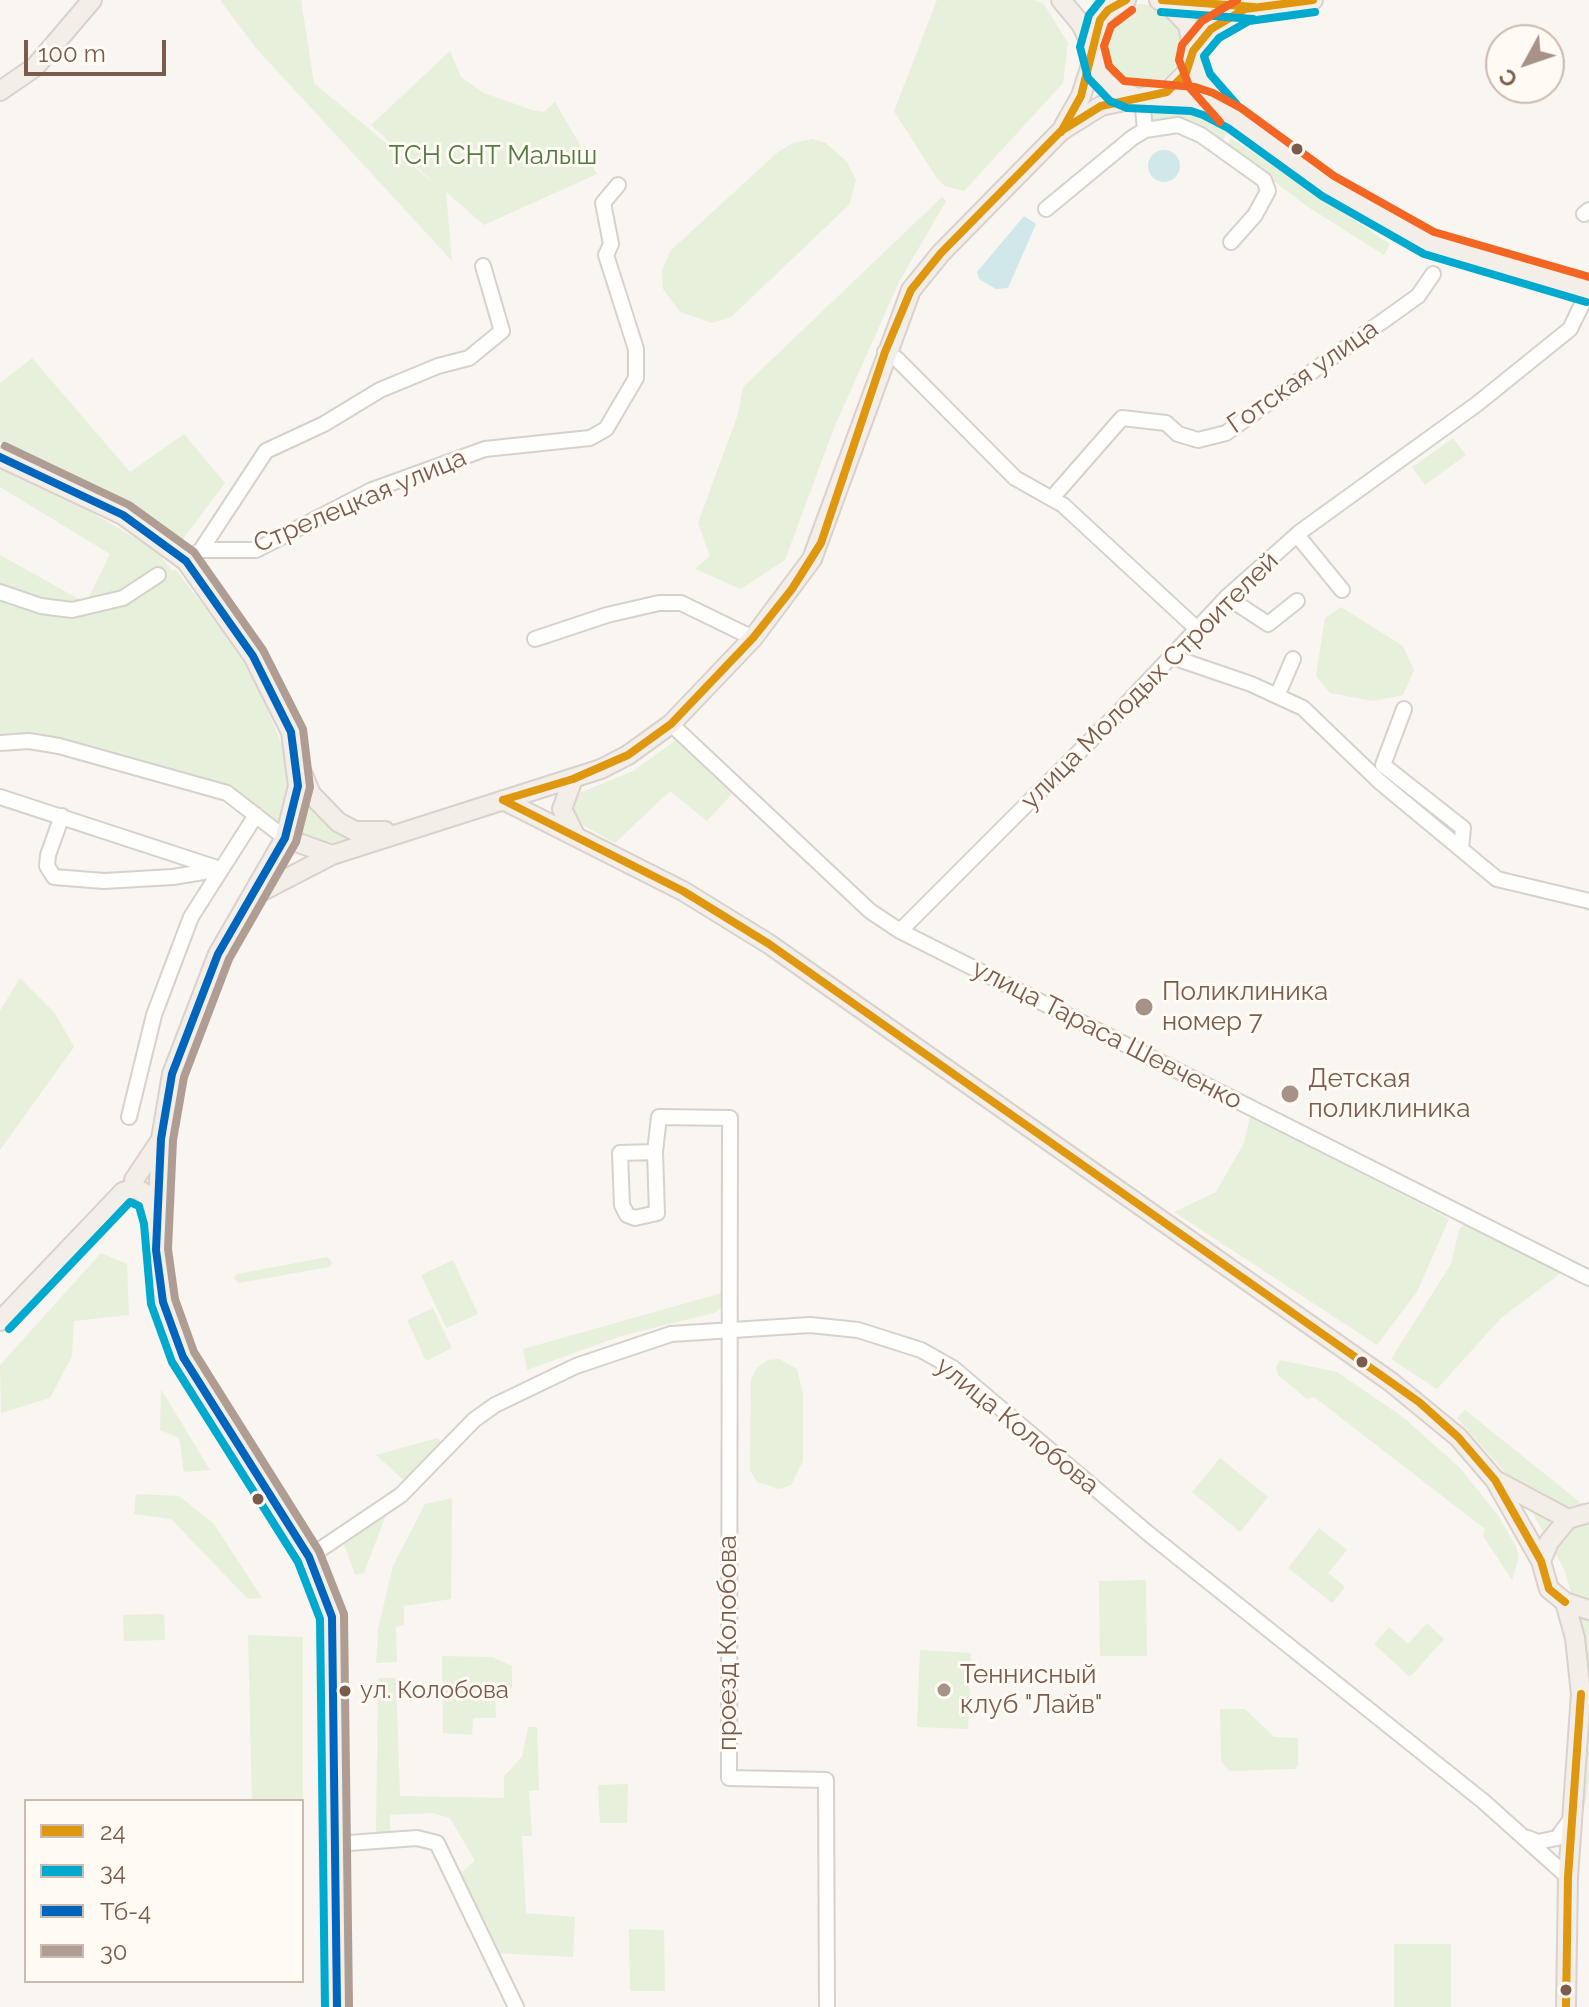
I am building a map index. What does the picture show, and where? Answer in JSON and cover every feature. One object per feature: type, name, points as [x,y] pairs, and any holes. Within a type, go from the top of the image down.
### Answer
[{"type":"main road","points":[[0,91],[35,67],[92,0]]},
{"type":"main road","points":[[1061,0],[1081,24],[1098,72],[1117,91],[1148,97],[1193,99],[1229,115],[1328,186],[1429,243],[1589,290]]},
{"type":"main road","points":[[1061,131],[1081,96],[1100,20],[1108,10],[1126,0]]},
{"type":"main road","points":[[1161,0],[1245,9],[1313,0]]},
{"type":"main road","points":[[1161,0],[1188,25],[1192,56],[1200,81],[1229,115]]},
{"type":"main road","points":[[249,898],[332,855],[573,779],[628,755],[671,724],[753,638],[792,589],[821,543],[885,352],[911,290],[941,253],[1061,131],[1101,106],[1148,97],[1178,84],[1192,56],[1211,29],[1245,9]]},
{"type":"main road","points":[[0,457],[123,515],[193,565],[272,690],[291,732],[297,760],[311,794],[338,822],[368,833],[405,830]]},
{"type":"main road","points":[[193,565],[266,690],[287,736],[292,775],[285,838]]},
{"type":"main road","points":[[297,760],[296,806],[285,838],[218,954],[182,1042],[161,1139],[156,1222],[163,1302],[183,1357],[309,1557],[326,1595],[333,1627],[337,2007]]},
{"type":"main road","points":[[573,779],[562,809],[574,833]]},
{"type":"main road","points":[[533,792],[574,833]]},
{"type":"main road","points":[[503,800],[574,833],[683,891],[769,944],[1146,1206],[1419,1402],[1458,1437],[1495,1480],[1541,1561],[1549,1589],[1565,1602],[1589,1610]]},
{"type":"main road","points":[[285,838],[332,855]]},
{"type":"main road","points":[[0,1321],[129,1186],[161,1139]]},
{"type":"main road","points":[[129,1186],[159,1173]]},
{"type":"main road","points":[[129,1186],[149,1198],[156,1222]]},
{"type":"main road","points":[[1495,1480],[1568,1519]]},
{"type":"main road","points":[[1541,1561],[1549,1542],[1568,1519],[1589,1513]]},
{"type":"main road","points":[[1565,1602],[1585,1688],[1568,1877],[1566,2007]]},
{"type":"street","points":[[1145,130],[1148,97]]},
{"type":"street","points":[[1046,209],[1145,130],[1178,125],[1201,135],[1264,180],[1268,191],[1255,215],[1231,242]]},
{"type":"street","name":"Стрелецкая улица","points":[[193,565],[256,550],[372,490],[423,469],[485,449],[590,438],[606,429],[636,378],[636,349],[606,255],[611,244],[603,203],[618,185]]},
{"type":"street","points":[[193,565],[266,451],[324,424],[380,390],[438,366],[469,358],[502,331],[483,266]]},
{"type":"street","name":"Готская улица","points":[[1052,498],[1122,418],[1166,423],[1178,434],[1198,440],[1226,433],[1418,296],[1433,274]]},
{"type":"street","name":"улица Молодых Строителей","points":[[900,931],[1172,657],[1227,597],[1297,535],[1477,404],[1570,329],[1589,290]]},
{"type":"street","points":[[1570,329],[1589,315]]},
{"type":"street","points":[[885,352],[897,359],[1015,478],[1052,498],[1196,628]]},
{"type":"street","points":[[1297,535],[1342,590]]},
{"type":"street","points":[[0,592],[41,606],[72,610],[123,598],[158,575]]},
{"type":"street","points":[[1227,597],[1268,624],[1297,601]]},
{"type":"street","points":[[535,639],[619,611],[659,603],[681,603],[753,638]]},
{"type":"street","points":[[1172,657],[1303,708],[1380,782],[1497,879],[1589,901]]},
{"type":"street","points":[[1277,696],[1293,659]]},
{"type":"street","points":[[1404,709],[1383,765],[1463,828],[1461,849]]},
{"type":"street","name":"улица Тараса Шевченко","points":[[671,724],[870,911],[900,931],[1589,1278]]},
{"type":"street","points":[[0,743],[29,741],[59,746],[227,793],[285,838]]},
{"type":"street","points":[[0,797],[221,869]]},
{"type":"street","points":[[129,1117],[154,1015],[191,917],[256,815]]},
{"type":"street","points":[[62,816],[48,855],[47,866],[54,877],[131,879],[221,869]]},
{"type":"street","points":[[655,1152],[620,1153],[622,1205],[627,1215],[635,1218],[657,1213],[655,1152],[659,1117],[730,1118],[730,1328]]},
{"type":"street","name":"улица Колобова","points":[[309,1557],[401,1495],[455,1436],[495,1405],[616,1350],[671,1334],[730,1328],[833,1326],[886,1338],[921,1350],[953,1368],[1149,1534],[1528,1838],[1568,1877]]},
{"type":"street","name":"проезд Колобова","points":[[730,1328],[729,1778],[826,1780],[827,2007]]},
{"type":"street","points":[[1528,1838],[1538,1842],[1557,1838],[1571,1823],[1573,1813]]},
{"type":"street","points":[[335,1844],[417,1838],[437,1843],[516,2007]]},
{"type":"green space","name":"ТСН СНТ Малыш","points":[[220,0],[301,0],[314,83],[441,189],[371,125],[450,51],[461,77],[484,93],[544,112],[555,102],[597,174],[484,225],[446,192],[452,261],[256,48]]},
{"type":"green space","points":[[937,0],[1034,0],[1044,4],[1068,43],[1063,83],[964,191],[945,186],[936,177],[894,111]]},
{"type":"green space","points":[[1140,4],[1156,7],[1169,16],[1178,29],[1181,45],[1178,61],[1169,74],[1156,83],[1140,86],[1124,83],[1111,74],[1102,61],[1099,45],[1102,29],[1111,16],[1124,7]]},
{"type":"green space","points":[[1154,107],[1189,107],[1229,129],[1221,144],[1152,121],[1149,116]]},
{"type":"green space","points":[[1231,138],[1390,244],[1384,255],[1308,207],[1227,146]]},
{"type":"green space","points":[[812,139],[826,143],[847,162],[856,180],[849,205],[731,317],[712,323],[680,312],[663,289],[662,270],[671,250],[778,152],[793,143]]},
{"type":"green space","points":[[942,197],[946,201],[899,282],[834,428],[785,560],[741,589],[695,569],[710,556],[698,523],[738,414],[743,387]]},
{"type":"green space","points":[[32,358],[130,472],[184,434],[225,483],[180,543],[141,511],[0,442],[0,383]]},
{"type":"green space","points":[[1453,438],[1466,455],[1425,485],[1412,467]]},
{"type":"green space","points":[[0,467],[76,503],[155,550],[173,571],[175,569],[230,639],[262,696],[286,755],[289,798],[276,826],[246,799],[216,786],[0,740],[0,555],[86,603],[110,554],[0,487]]},
{"type":"green space","points":[[1341,607],[1403,646],[1414,670],[1403,695],[1373,701],[1330,693],[1316,676],[1325,618]]},
{"type":"green space","points":[[676,740],[732,794],[707,821],[670,791],[615,843],[569,817],[572,796],[633,771]]},
{"type":"green space","points":[[306,802],[335,830],[350,838],[333,843],[311,840],[299,830]]},
{"type":"green space","points":[[20,978],[54,1012],[74,1047],[0,1150],[0,1011]]},
{"type":"green space","points":[[1250,1116],[1449,1219],[1417,1292],[1377,1345],[1174,1212],[1216,1192],[1244,1143]]},
{"type":"green space","points":[[1466,1223],[1561,1273],[1501,1318],[1437,1389],[1391,1359],[1451,1264],[1459,1230]]},
{"type":"green space","points":[[101,1253],[127,1264],[129,1315],[74,1321],[72,1356],[50,1398],[1,1413],[0,1365]]},
{"type":"green space","points":[[327,1257],[332,1262],[329,1267],[239,1283],[234,1279],[237,1274]]},
{"type":"green space","points":[[453,1260],[478,1314],[446,1328],[421,1275]]},
{"type":"green space","points":[[722,1293],[724,1306],[714,1313],[621,1336],[527,1370],[523,1349]]},
{"type":"green space","points":[[433,1308],[452,1348],[426,1361],[407,1320]]},
{"type":"green space","points":[[779,1359],[797,1369],[803,1394],[803,1461],[791,1485],[779,1489],[757,1482],[750,1470],[751,1379],[757,1368],[768,1360]]},
{"type":"green space","points":[[1280,1360],[1337,1372],[1403,1417],[1460,1468],[1497,1514],[1516,1546],[1519,1557],[1512,1580],[1483,1536],[1485,1529],[1314,1397],[1307,1399],[1278,1375],[1276,1367]]},
{"type":"green space","points":[[161,1389],[210,1470],[184,1472],[179,1438],[160,1430]]},
{"type":"green space","points":[[1465,1410],[1581,1503],[1589,1503],[1589,1778],[1585,1806],[1581,1808],[1583,1638],[1565,1571],[1518,1487],[1457,1418]]},
{"type":"green space","points":[[437,1438],[442,1443],[406,1482],[376,1455]]},
{"type":"green space","points":[[1220,1458],[1268,1497],[1240,1532],[1192,1492]]},
{"type":"green space","points":[[136,1494],[179,1496],[214,1524],[262,1598],[248,1599],[171,1519],[134,1514]]},
{"type":"green space","points":[[452,1498],[451,1599],[404,1606],[404,1625],[396,1627],[397,1662],[376,1663],[378,1629],[393,1566],[425,1504]]},
{"type":"green space","points":[[387,1512],[364,1573],[355,1575],[343,1541]]},
{"type":"green space","points":[[1319,1528],[1347,1550],[1328,1573],[1345,1587],[1332,1603],[1288,1568]]},
{"type":"green space","points":[[1146,1580],[1147,1656],[1100,1656],[1099,1581]]},
{"type":"green space","points":[[164,1614],[165,1640],[124,1641],[123,1615]]},
{"type":"green space","points":[[1427,1623],[1444,1639],[1410,1677],[1374,1644],[1389,1627],[1408,1644]]},
{"type":"green space","points":[[248,1635],[303,1637],[303,1799],[252,1799]]},
{"type":"green space","name":"Теннисный клуб \"Лайв\"","points":[[920,1650],[971,1653],[968,1729],[917,1727]]},
{"type":"green space","points":[[442,1656],[492,1657],[512,1666],[512,1688],[495,1693],[496,1718],[473,1718],[472,1735],[443,1733]]},
{"type":"green space","points":[[378,1678],[396,1678],[400,1796],[504,1798],[504,1776],[522,1757],[528,1727],[537,1727],[539,1790],[529,1791],[532,1836],[522,1836],[526,1913],[575,1917],[573,1957],[495,1953],[457,1876],[475,1861],[450,1818],[432,1813],[390,1815],[390,1834],[376,1833]]},
{"type":"green space","points":[[1220,1709],[1245,1709],[1274,1737],[1298,1738],[1298,1765],[1295,1769],[1229,1771],[1221,1761]]},
{"type":"green space","points":[[628,1784],[627,1823],[600,1823],[598,1785]]},
{"type":"green space","points":[[629,1929],[664,1930],[665,1991],[630,1991]]},
{"type":"green space","points":[[1394,1944],[1451,1944],[1451,2007],[1394,2007]]},
{"type":"water","points":[[1164,150],[1176,154],[1180,166],[1176,178],[1164,182],[1152,178],[1148,166],[1152,154]]},
{"type":"water","points":[[1024,216],[1036,224],[1008,288],[996,289],[979,279],[977,272]]},
{"type":"transit line","name":"34","points":[[1101,0],[1089,15],[1080,47],[1088,78],[1110,101],[1127,108],[1191,111],[1203,115],[1228,128],[1322,196],[1424,254],[1586,302]]},
{"type":"transit line","name":"24","points":[[1061,132],[1081,96],[1100,20],[1108,10],[1126,0]]},
{"type":"transit line","name":"24","points":[[1162,0],[1254,7]]},
{"type":"transit line","points":[[1220,122],[1190,88],[1179,60],[1182,45],[1202,21],[1237,0]]},
{"type":"transit line","name":"24","points":[[503,800],[573,779],[628,755],[671,724],[753,638],[792,589],[821,543],[885,352],[911,290],[941,253],[1061,131],[1101,106],[1167,92],[1186,73],[1193,51],[1211,29],[1245,9],[1313,0]]},
{"type":"transit line","points":[[1132,10],[1111,26],[1104,46],[1109,66],[1124,81],[1195,87],[1213,93],[1241,108],[1334,176],[1434,232],[1589,277]]},
{"type":"transit line","name":"34","points":[[1161,12],[1253,19]]},
{"type":"transit line","name":"34","points":[[1238,106],[1210,74],[1204,56],[1219,38],[1249,21],[1315,12]]},
{"type":"transit line","name":"30","points":[[5,446],[129,505],[194,552],[263,650],[303,729],[310,787],[296,842],[229,959],[184,1077],[173,1140],[168,1249],[175,1299],[194,1352],[319,1551],[344,1614],[349,2007]]},
{"type":"transit line","name":"Тб-4","points":[[0,457],[123,515],[186,561],[253,656],[291,732],[298,786],[285,838],[218,954],[172,1074],[161,1139],[156,1250],[163,1302],[183,1357],[309,1557],[332,1617],[337,2007]]},
{"type":"transit line","name":"24","points":[[503,800],[683,891],[769,944],[1419,1402],[1458,1437],[1495,1480],[1541,1561],[1549,1589],[1565,1602]]},
{"type":"transit line","name":"34","points":[[9,1329],[130,1202],[139,1206],[144,1224],[151,1304],[172,1362],[298,1562],[320,1619],[325,2007]]},
{"type":"transit line","name":"24","points":[[1566,2007],[1568,1877],[1581,1694]]},
{"type":"place","name":"Поликлиника номер 7","points":[[1144,1007]]},
{"type":"place","name":"Детская поликлиника","points":[[1290,1094]]},
{"type":"place","name":"Теннисный клуб \"Лайв\"","points":[[944,1690]]},
{"type":"place","name":"ул. Колобова","points":[[345,1691]]}]
